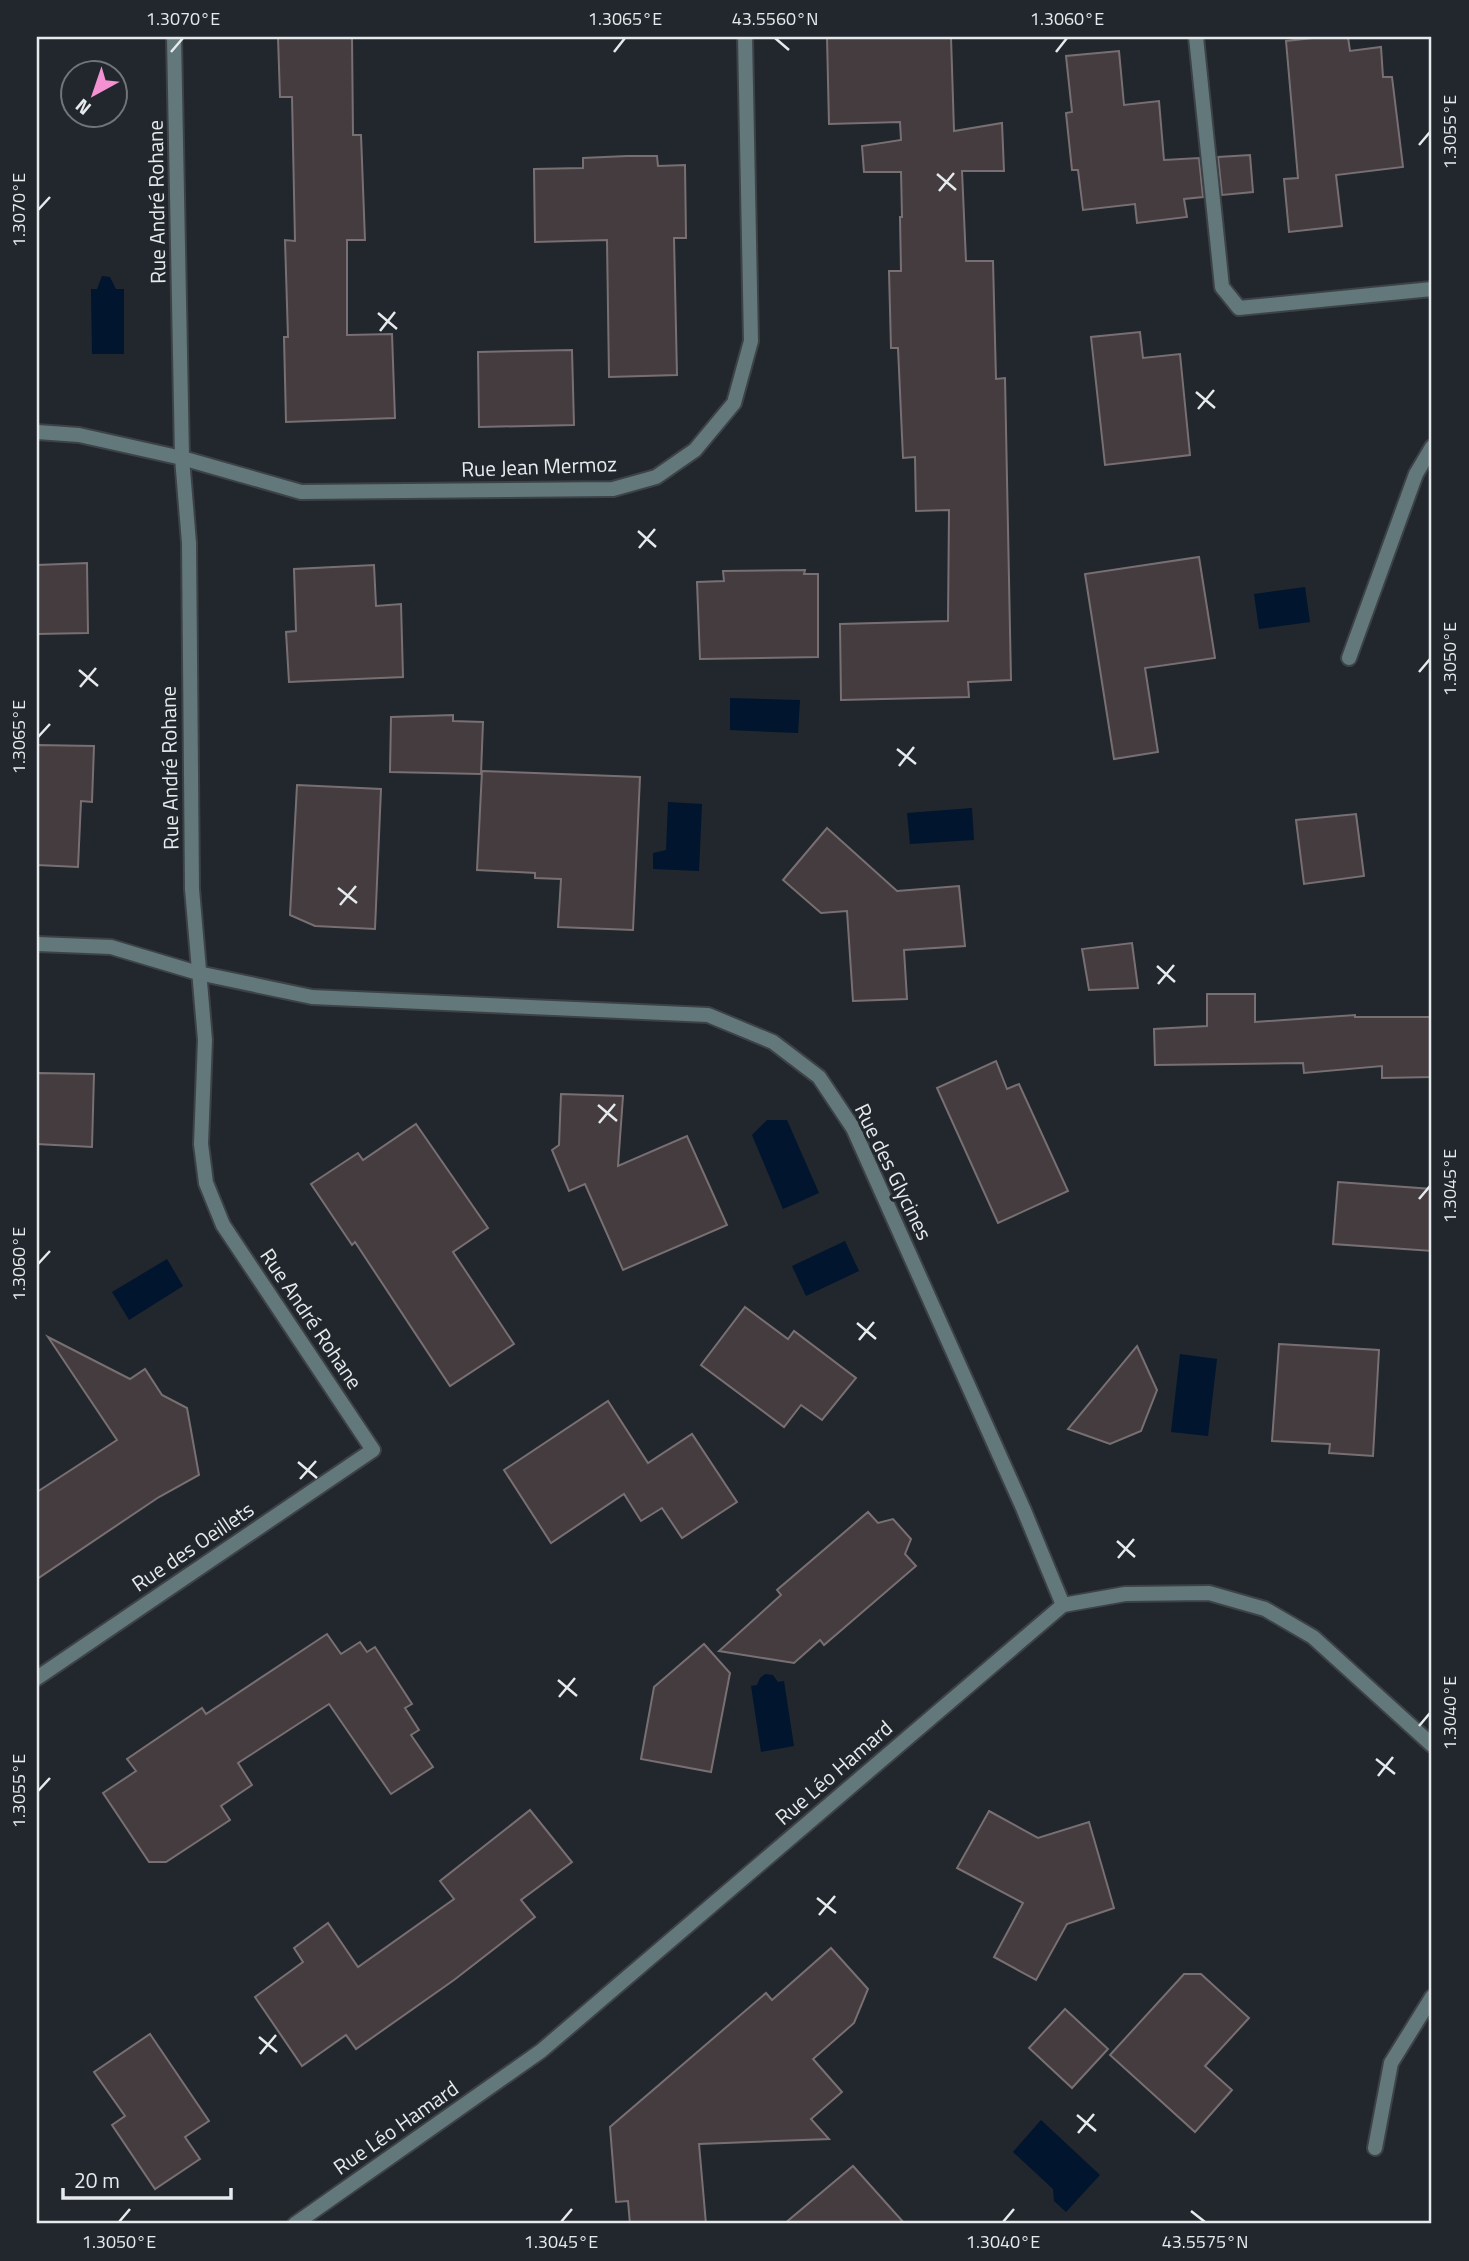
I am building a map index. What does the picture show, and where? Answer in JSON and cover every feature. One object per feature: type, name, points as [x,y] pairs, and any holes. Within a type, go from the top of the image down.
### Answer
[{"type":"street","name":"Rue André Rohane","points":[[174,37],[182,457],[189,543],[192,889],[205,1040],[201,1144],[206,1183],[223,1225],[373,1450]]},
{"type":"street","name":"Rue Jean Mermoz","points":[[37,432],[79,435],[182,457],[301,492],[613,489],[656,477],[695,450],[734,403],[751,341],[745,37]]},
{"type":"street","points":[[1196,37],[1222,287],[1239,308],[1432,289]]},
{"type":"street","points":[[1349,658],[1416,474],[1432,447]]},
{"type":"street","name":"Rue des Glycines","points":[[37,944],[111,947],[198,973],[312,997],[708,1015],[773,1042],[819,1077],[853,1128],[1023,1508],[1063,1605]]},
{"type":"street","name":"Rue des Oeillets","points":[[37,1678],[373,1450]]},
{"type":"street","points":[[1063,1605],[1125,1594],[1209,1593],[1265,1609],[1313,1637],[1432,1745]]},
{"type":"street","name":"Rue Léo Hamard","points":[[295,2224],[541,2052],[1063,1605]]},
{"type":"street","points":[[1375,2148],[1391,2063],[1432,1997]]},
{"type":"water","points":[[102,276],[110,277],[116,289],[124,289],[124,354],[92,354],[91,289],[97,289]]},
{"type":"water","points":[[1305,587],[1310,622],[1259,629],[1254,594]]},
{"type":"water","points":[[730,698],[800,700],[798,733],[730,730]]},
{"type":"water","points":[[668,802],[702,804],[699,871],[653,869],[653,853],[666,850]]},
{"type":"water","points":[[972,808],[974,840],[910,844],[907,813]]},
{"type":"water","points":[[767,1120],[787,1120],[819,1193],[783,1209],[752,1135]]},
{"type":"water","points":[[845,1241],[859,1271],[806,1296],[792,1266]]},
{"type":"water","points":[[167,1259],[183,1286],[129,1320],[112,1292]]},
{"type":"water","points":[[1180,1354],[1217,1359],[1208,1436],[1171,1432]]},
{"type":"water","points":[[765,1674],[773,1675],[778,1682],[784,1681],[794,1746],[761,1752],[751,1686],[757,1685]]},
{"type":"water","points":[[1041,2120],[1100,2175],[1066,2212],[1054,2201],[1053,2189],[1013,2152]]},
{"type":"building","points":[[278,37],[352,37],[353,135],[361,135],[365,240],[347,240],[347,335],[392,334],[395,418],[286,422],[284,337],[288,337],[285,240],[295,241],[292,97],[280,97]]},
{"type":"building","points":[[827,37],[951,37],[954,131],[1002,123],[1004,171],[962,171],[966,261],[993,261],[996,379],[1005,378],[1011,680],[968,682],[969,697],[841,700],[840,624],[948,621],[949,510],[916,511],[915,457],[903,458],[898,348],[891,348],[889,271],[901,271],[901,172],[864,172],[862,146],[901,140],[900,122],[829,124]]},
{"type":"building","points":[[1348,37],[1350,51],[1381,47],[1383,77],[1392,77],[1403,167],[1336,175],[1342,226],[1289,232],[1284,179],[1298,178],[1286,41]]},
{"type":"building","points":[[1119,51],[1124,105],[1159,101],[1164,160],[1199,158],[1203,197],[1184,199],[1187,217],[1137,223],[1135,204],[1083,210],[1078,170],[1072,170],[1066,113],[1072,112],[1066,56]]},
{"type":"building","points":[[1250,155],[1253,192],[1222,195],[1218,157]]},
{"type":"building","points":[[657,156],[658,166],[685,165],[686,238],[674,238],[677,375],[609,377],[607,240],[535,242],[534,169],[583,168],[583,158]]},
{"type":"building","points":[[1140,332],[1143,358],[1180,354],[1190,455],[1105,465],[1091,337]]},
{"type":"building","points":[[572,350],[574,425],[479,427],[478,352]]},
{"type":"building","points":[[1199,557],[1215,658],[1145,668],[1158,752],[1114,759],[1085,574]]},
{"type":"building","points":[[87,563],[88,633],[37,634],[37,565]]},
{"type":"building","points":[[374,565],[376,606],[401,604],[403,677],[289,682],[286,632],[296,631],[294,569]]},
{"type":"building","points":[[805,570],[804,574],[818,574],[818,657],[700,659],[697,582],[724,581],[723,571]]},
{"type":"building","points":[[453,715],[453,721],[483,722],[481,774],[390,772],[391,717]]},
{"type":"building","points":[[37,745],[94,746],[92,802],[81,801],[78,867],[37,865]]},
{"type":"building","points":[[482,771],[640,777],[633,930],[558,927],[561,879],[535,878],[535,873],[477,870]]},
{"type":"building","points":[[297,785],[381,789],[375,929],[315,926],[290,915]]},
{"type":"building","points":[[1356,814],[1364,876],[1304,884],[1296,820]]},
{"type":"building","points":[[827,828],[897,891],[959,886],[965,946],[904,950],[907,999],[853,1001],[847,911],[821,913],[783,880]]},
{"type":"building","points":[[1132,943],[1138,988],[1089,990],[1082,949]]},
{"type":"building","points":[[1207,994],[1255,994],[1255,1022],[1355,1015],[1432,1017],[1432,1077],[1382,1078],[1382,1066],[1304,1073],[1303,1063],[1155,1065],[1154,1029],[1207,1026]]},
{"type":"building","points":[[996,1061],[1007,1089],[1019,1084],[1068,1191],[998,1223],[937,1088]]},
{"type":"building","points":[[37,1073],[94,1074],[92,1147],[37,1144]]},
{"type":"building","points":[[561,1094],[623,1096],[618,1166],[687,1136],[727,1225],[623,1270],[585,1184],[569,1191],[552,1150],[559,1145]]},
{"type":"building","points":[[416,1124],[488,1228],[453,1252],[514,1344],[450,1386],[355,1242],[352,1245],[311,1184],[358,1153],[363,1160]]},
{"type":"building","points":[[1338,1182],[1432,1189],[1432,1251],[1333,1244]]},
{"type":"building","points":[[745,1307],[788,1339],[794,1331],[856,1378],[822,1420],[801,1405],[784,1427],[701,1365]]},
{"type":"building","points":[[48,1337],[130,1379],[145,1369],[162,1395],[187,1408],[199,1475],[159,1497],[37,1579],[37,1492],[117,1440]]},
{"type":"building","points":[[1279,1344],[1379,1350],[1373,1456],[1329,1453],[1330,1444],[1272,1441]]},
{"type":"building","points":[[1137,1346],[1157,1390],[1141,1431],[1110,1444],[1068,1429]]},
{"type":"building","points":[[608,1401],[648,1463],[692,1434],[737,1502],[682,1538],[662,1508],[641,1521],[624,1494],[551,1543],[504,1470]]},
{"type":"building","points":[[868,1512],[878,1523],[893,1519],[911,1539],[905,1554],[916,1566],[824,1645],[820,1640],[794,1663],[719,1651],[781,1595],[777,1590]]},
{"type":"building","points":[[327,1634],[341,1654],[360,1642],[367,1652],[375,1647],[412,1704],[405,1708],[419,1730],[411,1735],[433,1767],[391,1794],[329,1704],[238,1763],[252,1785],[221,1806],[230,1820],[166,1862],[149,1862],[103,1793],[136,1771],[127,1759],[202,1708],[206,1714]]},
{"type":"building","points":[[704,1644],[730,1673],[711,1772],[641,1759],[654,1687]]},
{"type":"building","points":[[530,1810],[572,1862],[521,1900],[535,1917],[454,1980],[356,2049],[346,2035],[302,2066],[255,1997],[303,1962],[294,1948],[328,1923],[358,1967],[454,1899],[440,1881]]},
{"type":"building","points":[[989,1811],[1038,1838],[1089,1822],[1114,1908],[1067,1924],[1036,1980],[994,1957],[1023,1903],[957,1868]]},
{"type":"building","points":[[831,1948],[868,1989],[854,2023],[813,2059],[842,2092],[811,2119],[829,2139],[699,2144],[706,2224],[630,2224],[628,2201],[616,2202],[610,2127],[766,1993],[772,2000]]},
{"type":"building","points":[[1184,1974],[1201,1974],[1249,2018],[1205,2066],[1232,2090],[1195,2132],[1110,2055]]},
{"type":"building","points":[[1065,2009],[1108,2049],[1072,2088],[1029,2048]]},
{"type":"building","points":[[150,2034],[209,2121],[185,2137],[200,2159],[155,2189],[112,2125],[125,2116],[94,2072]]},
{"type":"building","points":[[853,2166],[905,2224],[784,2224]]}]
